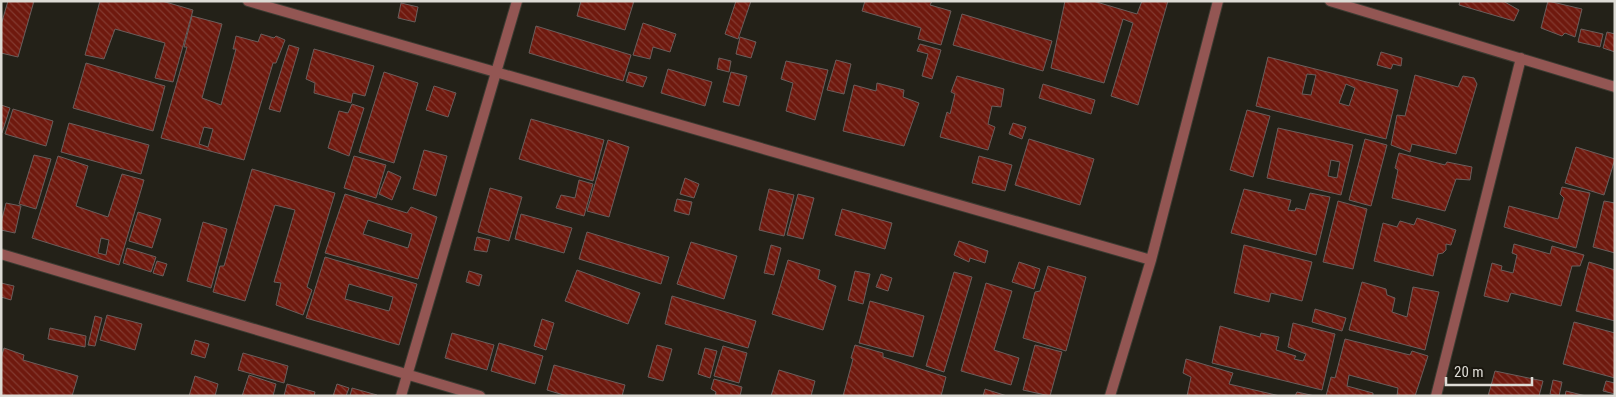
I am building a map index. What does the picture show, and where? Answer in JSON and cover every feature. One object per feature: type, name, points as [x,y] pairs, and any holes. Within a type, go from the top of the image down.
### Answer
[{"type":"street","points":[[248,1],[1151,260]]},
{"type":"street","points":[[401,396],[517,1]]},
{"type":"street","points":[[1110,396],[1151,260],[1218,1]]},
{"type":"street","points":[[1330,1],[1615,87]]},
{"type":"street","points":[[1436,396],[1521,58]]},
{"type":"street","points":[[1,254],[480,396]]},
{"type":"building","points":[[8,1],[34,1],[18,57],[1,53],[1,25]]},
{"type":"building","points":[[100,1],[162,1],[193,10],[173,82],[155,78],[165,43],[115,29],[104,59],[85,55]]},
{"type":"building","points":[[581,1],[634,1],[625,30],[577,16]]},
{"type":"building","points":[[736,1],[751,1],[738,39],[725,34]]},
{"type":"building","points":[[865,1],[932,1],[930,5],[951,11],[941,45],[918,39],[921,28],[862,11]]},
{"type":"building","points":[[1065,1],[1093,1],[1137,14],[1142,1],[1168,1],[1138,105],[1111,96],[1133,23],[1123,19],[1104,83],[1051,68]]},
{"type":"building","points":[[1460,1],[1503,1],[1519,10],[1514,21],[1459,5]]},
{"type":"building","points":[[1548,1],[1582,9],[1575,37],[1565,33],[1562,36],[1541,28]]},
{"type":"building","points":[[401,3],[418,7],[415,22],[398,18]]},
{"type":"building","points":[[962,14],[1052,41],[1043,71],[953,45]]},
{"type":"building","points":[[192,16],[222,24],[202,98],[221,105],[236,49],[233,49],[236,36],[258,42],[261,34],[274,38],[276,36],[285,40],[276,63],[273,63],[244,160],[161,138],[187,47],[184,47]],"holes":[[[204,127],[213,129],[208,147],[199,144]]]},
{"type":"building","points":[[643,23],[676,34],[670,52],[653,47],[650,59],[633,55]]},
{"type":"building","points":[[536,26],[631,55],[623,81],[529,53]]},
{"type":"building","points":[[1581,29],[1603,34],[1600,47],[1578,42]]},
{"type":"building","points":[[1607,32],[1615,34],[1615,52],[1603,48]]},
{"type":"building","points":[[740,37],[756,42],[751,58],[736,54]]},
{"type":"building","points":[[920,44],[941,50],[932,79],[922,76],[928,54],[917,51]]},
{"type":"building","points":[[289,45],[299,48],[280,112],[269,109]]},
{"type":"building","points":[[314,49],[374,66],[365,96],[353,93],[351,103],[314,93],[315,83],[306,79]]},
{"type":"building","points":[[1381,52],[1402,58],[1401,66],[1393,64],[1391,69],[1377,65]]},
{"type":"building","points":[[1268,57],[1398,90],[1386,139],[1256,106]],"holes":[[[1307,74],[1316,75],[1311,95],[1302,94]],[[1346,84],[1355,88],[1349,106],[1339,103]]]},
{"type":"building","points":[[719,58],[731,61],[729,72],[717,69]]},
{"type":"building","points":[[836,60],[851,64],[844,94],[827,90]]},
{"type":"building","points":[[786,61],[828,70],[815,120],[786,111],[793,83],[781,79]]},
{"type":"building","points":[[86,63],[165,86],[153,131],[73,108]]},
{"type":"building","points":[[668,69],[712,82],[705,106],[661,93]]},
{"type":"building","points":[[384,72],[418,83],[394,163],[359,152]]},
{"type":"building","points":[[629,72],[647,77],[643,87],[626,82]]},
{"type":"building","points":[[731,72],[747,76],[739,106],[723,102]]},
{"type":"building","points":[[1415,75],[1458,87],[1463,76],[1474,78],[1477,84],[1456,154],[1412,144],[1410,152],[1391,145],[1397,115],[1405,116]]},
{"type":"building","points":[[957,76],[1004,89],[1001,107],[992,106],[988,124],[995,127],[988,150],[940,137],[947,112],[950,114],[955,94],[951,92]]},
{"type":"building","points":[[877,83],[904,90],[903,97],[919,103],[904,146],[843,131],[854,85],[876,91]]},
{"type":"building","points":[[1043,84],[1095,100],[1091,114],[1039,98]]},
{"type":"building","points":[[434,86],[456,93],[448,117],[426,110]]},
{"type":"building","points":[[352,104],[364,108],[349,156],[328,148],[339,111],[348,113]]},
{"type":"building","points":[[1,105],[10,108],[2,133],[1,133]]},
{"type":"building","points":[[13,109],[53,121],[46,146],[5,134]]},
{"type":"building","points":[[1247,110],[1270,116],[1253,177],[1230,170]]},
{"type":"building","points":[[531,119],[604,140],[593,181],[519,159]]},
{"type":"building","points":[[69,123],[149,145],[141,174],[61,152]]},
{"type":"building","points":[[1013,123],[1026,127],[1022,139],[1009,134]]},
{"type":"building","points":[[1278,128],[1353,145],[1341,195],[1267,178]],"holes":[[[1331,160],[1340,162],[1337,178],[1328,176]]]},
{"type":"building","points":[[1029,139],[1094,159],[1080,205],[1015,185]]},
{"type":"building","points":[[1365,139],[1387,145],[1371,206],[1349,200]]},
{"type":"building","points":[[608,140],[629,147],[609,217],[587,211]]},
{"type":"building","points":[[1576,147],[1615,159],[1604,195],[1565,183]]},
{"type":"building","points":[[424,150],[447,156],[436,196],[413,189]]},
{"type":"building","points":[[1399,153],[1445,165],[1447,162],[1472,167],[1470,180],[1456,179],[1445,211],[1392,198],[1398,170],[1395,168]]},
{"type":"building","points":[[34,155],[51,159],[36,209],[19,204]]},
{"type":"building","points":[[58,156],[88,166],[76,206],[108,217],[122,174],[144,180],[119,265],[32,238]],"holes":[[[101,238],[109,240],[106,255],[98,253]]]},
{"type":"building","points":[[354,156],[386,165],[376,198],[344,188]]},
{"type":"building","points":[[979,156],[1012,165],[1005,191],[972,183]]},
{"type":"building","points":[[252,169],[335,193],[307,287],[312,290],[303,315],[276,305],[281,283],[274,282],[295,210],[275,205],[245,301],[213,292],[220,266],[224,266]]},
{"type":"building","points":[[388,171],[401,177],[392,200],[379,194]]},
{"type":"building","points":[[685,178],[699,184],[694,198],[680,194]]},
{"type":"building","points":[[579,180],[593,184],[584,216],[556,208],[561,195],[575,198]]},
{"type":"building","points":[[1562,187],[1590,193],[1576,248],[1504,227],[1509,206],[1558,219],[1564,198],[1560,194]]},
{"type":"building","points":[[490,188],[522,197],[509,241],[478,232]]},
{"type":"building","points":[[769,189],[794,195],[784,236],[759,230]]},
{"type":"building","points":[[1244,189],[1291,200],[1288,210],[1295,211],[1296,208],[1305,210],[1310,193],[1330,197],[1316,255],[1231,233]]},
{"type":"building","points":[[345,194],[407,213],[411,207],[437,217],[418,279],[325,253]],"holes":[[[368,220],[412,234],[408,248],[363,234]]]},
{"type":"building","points":[[798,194],[814,198],[803,239],[787,235]]},
{"type":"building","points":[[677,199],[692,202],[689,215],[674,211]]},
{"type":"building","points":[[1338,201],[1367,209],[1353,269],[1323,262]]},
{"type":"building","points":[[1604,201],[1615,203],[1615,253],[1593,247]]},
{"type":"building","points":[[6,203],[21,206],[15,233],[1,230]]},
{"type":"building","points":[[842,209],[892,223],[885,249],[835,235]]},
{"type":"building","points":[[138,212],[161,219],[152,248],[129,241]]},
{"type":"building","points":[[521,214],[572,228],[564,253],[515,239]]},
{"type":"building","points":[[1417,218],[1456,230],[1451,245],[1446,244],[1446,250],[1438,254],[1433,276],[1374,261],[1383,223],[1397,227],[1400,221],[1414,225]]},
{"type":"building","points":[[203,222],[227,229],[211,288],[187,281]]},
{"type":"building","points":[[587,232],[669,257],[661,284],[579,259]]},
{"type":"building","points":[[477,237],[490,240],[487,252],[474,250]]},
{"type":"building","points":[[959,241],[988,251],[985,263],[970,258],[969,262],[954,255]]},
{"type":"building","points":[[691,242],[737,256],[724,299],[677,284]]},
{"type":"building","points":[[1514,244],[1550,254],[1552,246],[1584,255],[1580,266],[1572,266],[1561,306],[1511,293],[1508,302],[1484,296],[1492,263],[1502,266],[1501,270],[1513,273],[1517,255],[1512,253]]},
{"type":"building","points":[[771,245],[781,248],[774,275],[764,273]]},
{"type":"building","points":[[1244,245],[1312,262],[1302,301],[1271,293],[1269,302],[1234,293]]},
{"type":"building","points":[[127,248],[156,257],[151,272],[123,263]]},
{"type":"building","points":[[325,257],[417,284],[399,345],[306,318]],"holes":[[[349,284],[393,297],[389,311],[345,299]]]},
{"type":"building","points":[[788,260],[820,270],[818,279],[836,286],[823,330],[772,314]]},
{"type":"building","points":[[157,261],[167,264],[163,276],[153,273]]},
{"type":"building","points":[[1019,262],[1040,269],[1034,289],[1012,282]]},
{"type":"building","points":[[1589,262],[1615,270],[1615,321],[1576,311]]},
{"type":"building","points":[[1048,266],[1086,277],[1066,351],[1023,338],[1035,292],[1040,291]]},
{"type":"building","points":[[577,270],[640,293],[628,324],[565,301]]},
{"type":"building","points":[[469,271],[482,275],[479,286],[466,282]]},
{"type":"building","points":[[855,271],[870,274],[863,304],[848,300]]},
{"type":"building","points":[[954,272],[972,277],[944,372],[926,366]]},
{"type":"building","points":[[881,274],[892,278],[888,291],[876,287]]},
{"type":"building","points":[[1362,282],[1386,289],[1387,295],[1395,298],[1392,312],[1407,317],[1413,287],[1439,292],[1425,350],[1349,330]]},
{"type":"building","points":[[1,283],[14,286],[11,300],[1,297]]},
{"type":"building","points":[[986,283],[1012,291],[994,350],[1019,358],[1011,385],[961,371]]},
{"type":"building","points":[[672,296],[756,321],[748,348],[665,324]]},
{"type":"building","points":[[870,301],[924,316],[913,357],[859,343]]},
{"type":"building","points":[[1315,309],[1346,318],[1342,331],[1312,322]]},
{"type":"building","points":[[107,315],[142,324],[135,350],[100,340]]},
{"type":"building","points":[[95,316],[102,318],[95,346],[88,345]]},
{"type":"building","points":[[542,319],[554,323],[546,350],[534,346]]},
{"type":"building","points":[[1574,322],[1615,333],[1615,378],[1563,364]]},
{"type":"building","points":[[1293,323],[1335,334],[1322,390],[1212,363],[1220,326],[1260,337],[1261,333],[1279,337],[1276,350],[1296,356],[1294,359],[1303,361],[1306,354],[1288,347]]},
{"type":"building","points":[[50,328],[86,336],[85,347],[48,339]]},
{"type":"building","points":[[452,333],[494,345],[487,370],[445,358]]},
{"type":"building","points":[[1345,339],[1410,355],[1412,351],[1428,356],[1415,396],[1397,396],[1398,388],[1349,375],[1347,386],[1373,393],[1373,396],[1326,396],[1331,377],[1335,378]]},
{"type":"building","points":[[195,340],[209,344],[205,358],[191,354]]},
{"type":"building","points":[[499,343],[543,356],[535,384],[491,371]]},
{"type":"building","points":[[657,345],[672,349],[663,381],[648,377]]},
{"type":"building","points":[[855,345],[883,353],[883,357],[946,377],[941,396],[843,396]]},
{"type":"building","points":[[1035,345],[1062,352],[1050,396],[1023,390]]},
{"type":"building","points":[[723,346],[747,353],[739,383],[714,376]]},
{"type":"building","points":[[4,348],[24,355],[23,360],[78,376],[72,396],[1,396],[1,358]]},
{"type":"building","points":[[705,348],[717,351],[710,378],[698,374]]},
{"type":"building","points":[[243,353],[288,366],[284,383],[238,370]]},
{"type":"building","points":[[1186,359],[1233,373],[1229,384],[1280,396],[1187,396],[1191,377],[1183,373]]},
{"type":"building","points":[[554,365],[625,385],[622,396],[567,396],[547,390]]},
{"type":"building","points":[[779,370],[815,381],[811,396],[771,396]]},
{"type":"building","points":[[1495,371],[1543,381],[1539,396],[1488,396]]},
{"type":"building","points":[[249,375],[276,384],[273,396],[242,396]]},
{"type":"building","points":[[195,376],[218,384],[215,396],[189,396]]},
{"type":"building","points":[[714,379],[742,387],[740,396],[715,396],[716,392],[711,389]]},
{"type":"building","points":[[1553,380],[1562,382],[1559,396],[1550,394]]},
{"type":"building","points":[[1606,381],[1615,383],[1615,394],[1603,391]]},
{"type":"building","points":[[287,384],[315,392],[314,396],[284,396]]},
{"type":"building","points":[[337,384],[349,388],[346,396],[333,396]]},
{"type":"building","points":[[352,388],[377,395],[377,396],[350,396]]},
{"type":"building","points":[[985,389],[1007,396],[983,396]]},
{"type":"building","points":[[1566,391],[1586,396],[1565,396]]},
{"type":"building","points":[[1297,392],[1315,396],[1295,396]]}]
